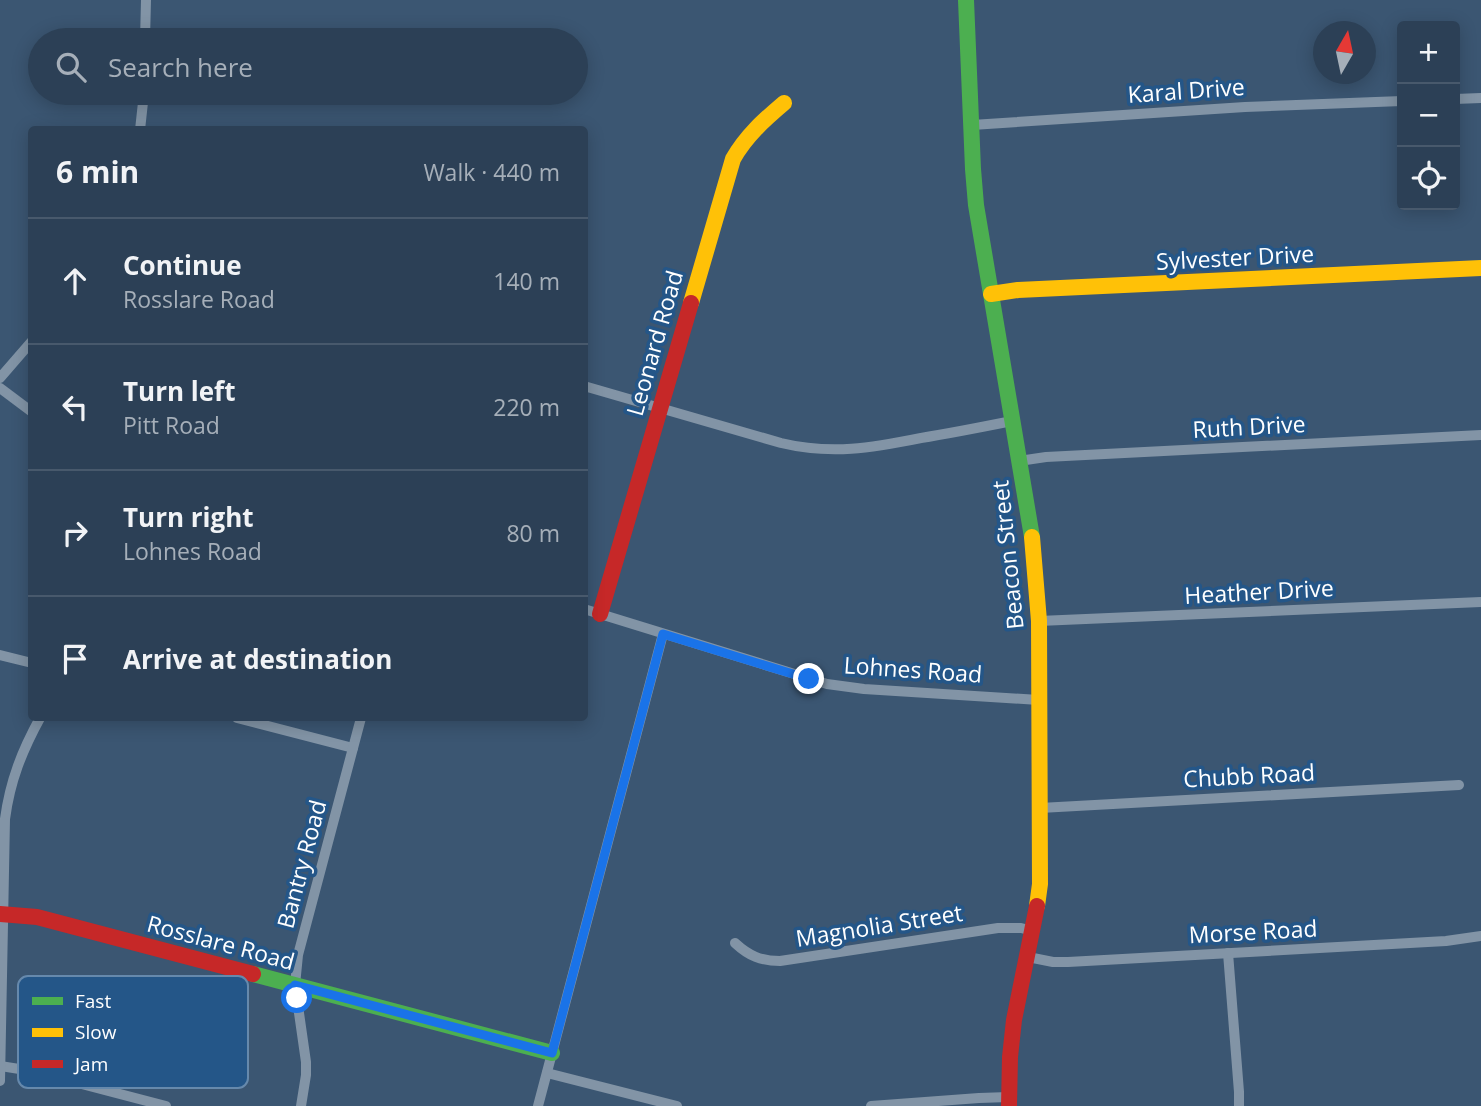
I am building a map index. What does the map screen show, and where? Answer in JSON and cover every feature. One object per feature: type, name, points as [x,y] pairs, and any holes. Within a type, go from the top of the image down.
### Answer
[{"type":"street","points":[[145,28],[146,0]]},
{"type":"street","name":"Beacon Street","points":[[966,0],[974,186],[1034,552],[1039,621],[1040,884],[1013,1028],[1009,1101]]},
{"type":"street","points":[[1460,99],[1481,98]]},
{"type":"street","name":"Karal Drive","points":[[972,125],[1245,107],[1397,101]]},
{"type":"street","name":"Leonard Road","points":[[592,612],[659,407],[733,159],[750,132],[785,103]]},
{"type":"street","points":[[140,126],[143,105]]},
{"type":"street","name":"Sylvester Drive","points":[[991,294],[1018,290],[1481,268]]},
{"type":"street","points":[[0,378],[28,346]]},
{"type":"street","points":[[588,387],[796,447],[828,450],[875,447],[1012,421]]},
{"type":"street","points":[[0,388],[28,409]]},
{"type":"street","name":"Ruth Drive","points":[[1019,461],[1046,457],[1481,435]]},
{"type":"street","name":"Heather Drive","points":[[1039,621],[1481,602]]},
{"type":"street","name":"Lohnes Road","points":[[592,612],[809,679],[845,687],[1039,699]]},
{"type":"street","points":[[538,1106],[663,634]]},
{"type":"street","points":[[0,654],[28,662]]},
{"type":"street","points":[[0,1081],[2,914],[7,802],[16,767],[39,721]]},
{"type":"street","points":[[249,721],[353,748]]},
{"type":"street","name":"Bantry Road","points":[[301,1106],[306,1062],[295,985],[298,955],[360,721]]},
{"type":"street","name":"Chubb Road","points":[[1040,808],[1459,785]]},
{"type":"street","name":"Rosslare Road","points":[[2,914],[37,917],[552,1053]]},
{"type":"street","name":"Magnolia Street","points":[[735,943],[751,956],[761,960],[780,961],[998,928],[1033,931]]},
{"type":"street","name":"Morse Road","points":[[1028,957],[1068,962],[1446,941],[1481,936]]},
{"type":"street","points":[[1228,953],[1239,1106]]},
{"type":"street","points":[[547,1073],[677,1106]]},
{"type":"street","points":[[97,1088],[166,1106]]},
{"type":"street","points":[[871,1106],[978,1098],[1009,1101]]},
{"type":"traffic: fast","points":[[966,0],[976,205],[1032,537]]},
{"type":"traffic: fast","points":[[253,974],[552,1053]]},
{"type":"traffic: slow","points":[[691,303],[733,159],[750,136],[784,103]]},
{"type":"traffic: slow","points":[[991,294],[1018,290],[1481,268]]},
{"type":"traffic: slow","points":[[1032,537],[1039,621],[1040,884],[1037,906]]},
{"type":"traffic: jam","points":[[600,614],[691,303]]},
{"type":"traffic: jam","points":[[1009,1106],[1014,1020],[1037,906]]},
{"type":"traffic: jam","points":[[0,914],[37,917],[253,974]]},
{"type":"route","points":[[297,998],[295,985],[552,1053],[663,634],[809,679]]}]
